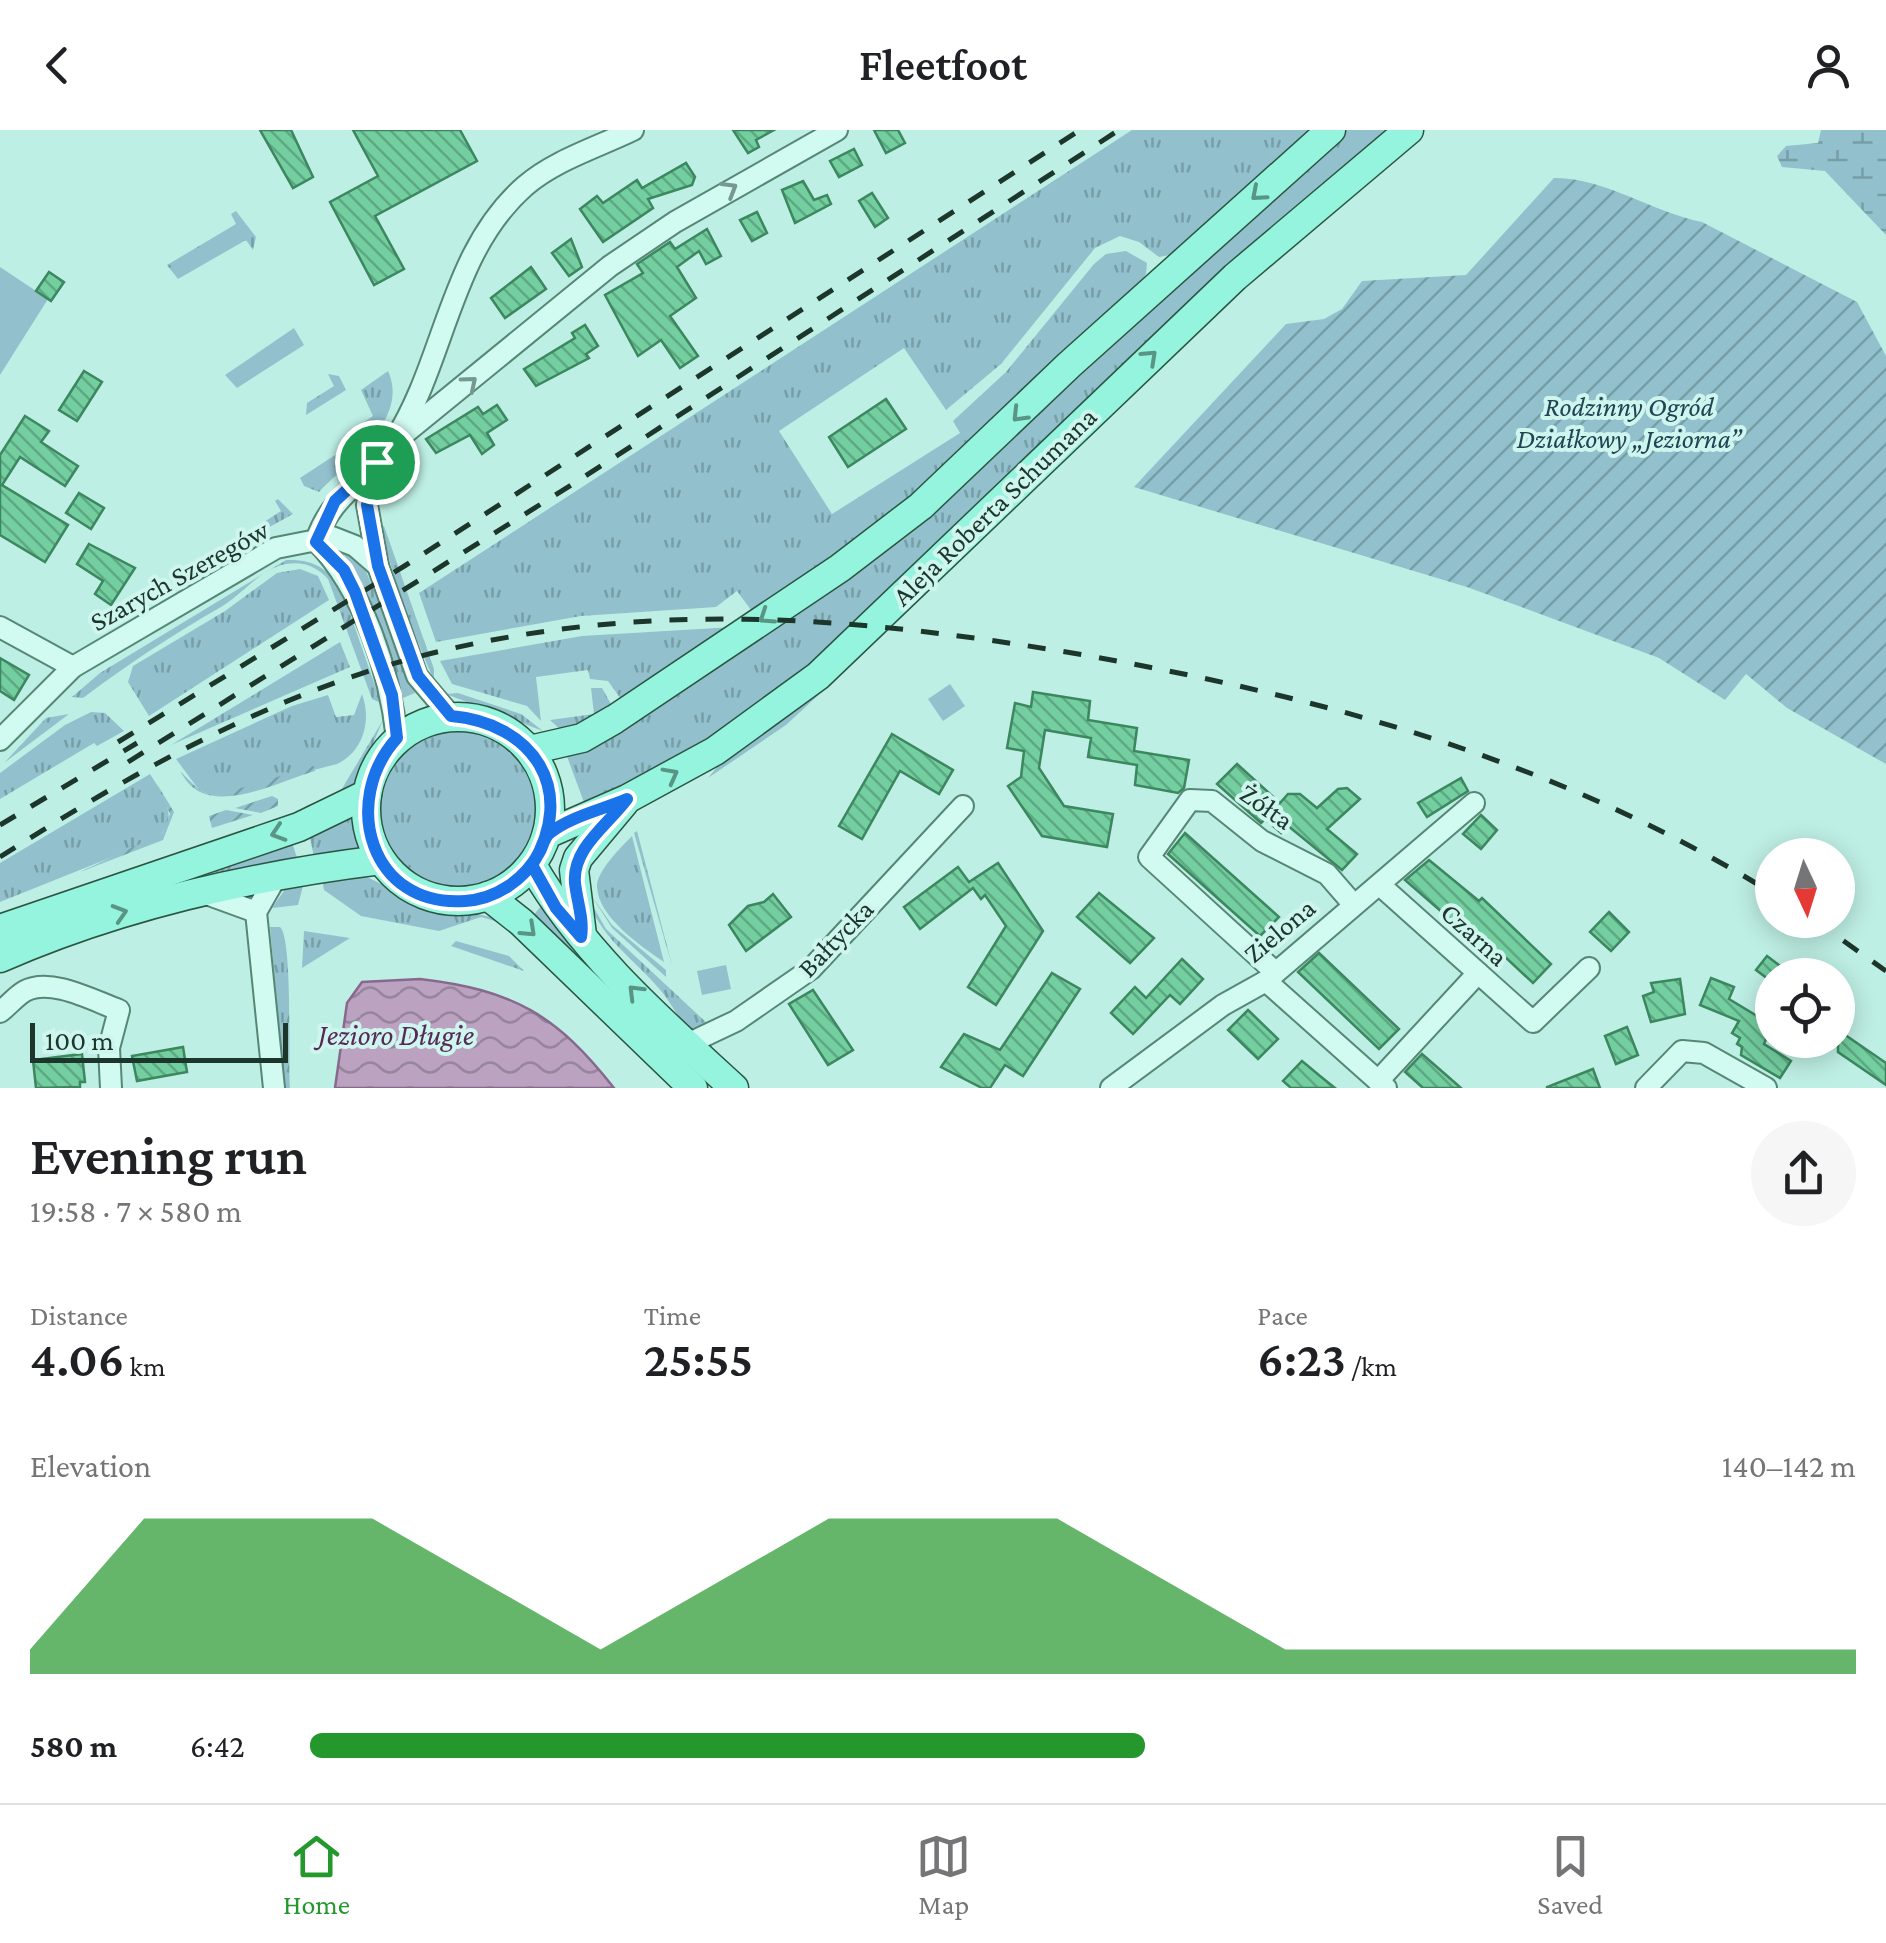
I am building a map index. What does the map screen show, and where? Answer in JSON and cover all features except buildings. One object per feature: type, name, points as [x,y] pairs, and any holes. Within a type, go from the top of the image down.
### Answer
[{"type":"main road","name":"Aleja Roberta Schumana","points":[[530,750],[582,738],[615,719],[840,568],[921,506],[1068,365],[1331,130]]},
{"type":"main road","name":"Aleja Roberta Schumana","points":[[547,834],[627,799],[716,751],[818,676],[1235,277],[1408,130]]},
{"type":"main road","points":[[451,716],[480,719],[508,730],[530,750],[549,790],[547,834],[532,865],[504,889],[488,896],[452,900],[417,892],[381,860],[368,828],[366,794],[378,764],[397,738],[414,727],[451,716]]},
{"type":"main road","points":[[0,929],[299,826],[366,794]]},
{"type":"main road","points":[[581,937],[583,922],[574,870],[578,858],[627,799]]},
{"type":"main road","points":[[0,958],[84,924],[199,892],[381,860]]},
{"type":"main road","points":[[532,865],[556,908],[581,937],[734,1088]]},
{"type":"main road","points":[[488,896],[521,922],[693,1088]]},
{"type":"street","points":[[393,443],[476,249],[504,209],[544,173],[633,130]]},
{"type":"street","points":[[316,542],[335,501],[393,443],[610,266],[691,213],[837,130]]},
{"type":"street","points":[[377,462],[367,505],[378,566],[418,676],[451,716]]},
{"type":"street","points":[[316,542],[344,540],[378,566]]},
{"type":"street","name":"Szarych Szeregów","points":[[0,740],[72,667],[258,556],[295,542],[316,542]]},
{"type":"street","points":[[316,542],[344,570],[355,592],[392,695],[397,738]]},
{"type":"street","points":[[0,627],[72,667]]},
{"type":"street","name":"Żółta","points":[[1270,976],[1150,857],[1190,800],[1212,800],[1262,841],[1327,874],[1353,904]]},
{"type":"street","name":"Zielona","points":[[1110,1088],[1223,1004],[1270,976],[1353,904],[1381,886],[1474,802]]},
{"type":"street","name":"Bałtycka","points":[[652,1052],[689,1046],[736,1021],[811,969],[963,806]]},
{"type":"street","points":[[274,1088],[256,912],[276,877]]},
{"type":"street","name":"Czarna","points":[[1381,886],[1533,1022],[1589,968]]},
{"type":"street","points":[[199,892],[256,912]]},
{"type":"street","points":[[1270,976],[1382,1085],[1478,974]]},
{"type":"street","points":[[0,1012],[26,990],[39,988],[60,990],[119,1010],[109,1048],[111,1088]]},
{"type":"street","points":[[1646,1088],[1682,1051],[1704,1053],[1766,1088]]},
{"type":"green space","points":[[1132,130],[1317,130],[1175,254],[1159,257],[1139,242],[1120,236],[1095,248],[1001,364],[946,410],[904,348],[779,431],[832,514],[960,433],[953,421],[1006,372],[1106,254],[1126,251],[1147,263],[1146,274],[1138,285],[946,467],[870,533],[754,614],[737,591],[716,607],[581,616],[436,642],[419,593]]},
{"type":"green space","points":[[1346,130],[1396,130],[819,659],[712,739],[585,805],[565,751],[576,750],[1086,366]]},
{"type":"green space","points":[[1821,130],[1886,130],[1886,235],[1825,171],[1782,167],[1777,156],[1786,146],[1818,143]]},
{"type":"green space","name":"Rodzinny Ogród Działkowy „Jeziorna”","points":[[1554,178],[1591,183],[1702,222],[1857,302],[1886,356],[1886,764],[1787,708],[1746,674],[1725,700],[1659,658],[1467,587],[1134,487],[1286,324],[1324,319],[1342,309],[1362,281],[1466,275]]},
{"type":"green space","points":[[236,211],[256,237],[253,250],[246,240],[178,279],[167,265],[236,224],[231,214]]},
{"type":"green space","points":[[0,267],[48,299],[0,375]]},
{"type":"green space","points":[[294,328],[304,345],[237,388],[225,375]]},
{"type":"green space","points":[[388,371],[393,389],[391,406],[373,438],[319,492],[304,486],[300,478],[361,438],[355,428],[373,416],[361,390]]},
{"type":"green space","points":[[328,374],[339,376],[346,390],[306,415],[307,403],[334,386]]},
{"type":"green space","points":[[278,499],[293,514],[174,580],[281,511],[275,501]]},
{"type":"green space","points":[[384,526],[434,669],[434,681],[403,606],[380,528]]},
{"type":"green space","points":[[340,548],[366,571],[415,693],[403,698],[363,584]]},
{"type":"green space","points":[[286,560],[313,564],[338,585],[381,703],[372,699],[328,579],[315,568],[299,563],[268,571],[229,602],[150,650],[83,698],[72,697],[100,673]]},
{"type":"green space","points":[[300,569],[318,576],[329,600],[149,716],[128,682],[133,666],[225,611],[277,573]]},
{"type":"green space","points":[[733,627],[621,699],[608,681],[590,679],[588,670],[536,677],[541,721],[527,706],[452,684],[440,661],[582,636]]},
{"type":"green space","points":[[340,642],[350,667],[171,745]]},
{"type":"green space","points":[[862,655],[786,725],[708,778],[724,759]]},
{"type":"green space","points":[[950,684],[965,706],[943,721],[928,699]]},
{"type":"green space","points":[[591,688],[602,688],[612,706],[564,733],[550,720],[594,714]]},
{"type":"green space","points":[[458,693],[521,714],[543,731],[446,694]]},
{"type":"green space","points":[[362,694],[366,715],[363,735],[353,752],[337,764],[214,796],[199,790],[176,759],[292,706],[328,695],[336,717],[354,715]]},
{"type":"green space","points":[[91,712],[105,713],[124,731],[97,746],[94,743],[0,799],[0,773],[65,725]]},
{"type":"green space","points":[[69,714],[4,763],[46,718]]},
{"type":"green space","points":[[383,720],[356,784],[344,795],[307,811],[306,806],[340,792]]},
{"type":"green space","points":[[458,730],[488,736],[513,753],[530,778],[536,808],[530,838],[513,863],[488,880],[458,886],[428,880],[403,863],[386,838],[380,808],[386,778],[403,753],[428,736]]},
{"type":"green space","points":[[314,766],[315,771],[262,789],[215,796]]},
{"type":"green space","points":[[150,774],[169,815],[157,839],[0,902],[0,863]]},
{"type":"green space","points":[[157,784],[174,812],[163,840],[80,872],[163,833],[170,814]]},
{"type":"green space","points":[[272,796],[278,799],[278,806],[261,813],[235,808]]},
{"type":"green space","points":[[226,810],[253,815],[212,828],[209,816]]},
{"type":"green space","points":[[352,815],[360,853],[314,857],[309,833]]},
{"type":"green space","points":[[637,831],[673,969],[634,833]]},
{"type":"green space","points":[[632,836],[664,962],[623,930],[599,898],[600,874]]},
{"type":"green space","points":[[291,839],[298,861],[150,891]]},
{"type":"green space","points":[[362,876],[418,905],[477,914],[505,924],[481,917],[439,931],[361,916],[324,890],[322,879]]},
{"type":"green space","points":[[304,882],[298,905],[272,908],[286,888]]},
{"type":"green space","points":[[586,894],[606,929],[709,1025],[690,1030],[662,992],[608,935]]},
{"type":"green space","points":[[591,895],[612,925],[666,970],[666,977],[612,928]]},
{"type":"green space","points":[[541,906],[608,980],[533,916]]},
{"type":"green space","points":[[270,927],[280,927],[287,953],[290,1088],[284,1088]]},
{"type":"green space","points":[[304,931],[350,938],[302,968]]},
{"type":"green space","points":[[456,941],[509,956],[524,971],[451,946]]},
{"type":"green space","points":[[726,965],[731,989],[702,995],[697,971]]},
{"type":"water","name":"Jezioro Długie","points":[[420,979],[481,990],[530,1010],[572,1041],[614,1088],[335,1088],[347,1003],[362,982]]},
{"type":"railway","points":[[118,742],[406,565],[1080,130]]},
{"type":"railway","points":[[128,762],[573,484],[1119,130]]},
{"type":"railway","points":[[0,857],[104,793],[212,735],[381,667],[523,635],[603,624],[762,620],[922,631],[1084,655],[1175,672],[1353,715],[1526,771],[1692,847],[1755,883]]},
{"type":"railway","points":[[0,825],[137,743]]},
{"type":"railway","points":[[1839,938],[1886,971]]},
{"type":"route","points":[[377,462],[335,501],[316,542],[350,579],[392,695],[397,738],[372,773],[366,794],[365,811],[372,844],[397,878],[417,892],[464,901],[488,896],[519,878],[532,865],[547,834],[627,799],[578,858],[574,870],[577,908],[583,922],[581,937],[556,908],[532,865],[541,850],[547,834],[551,812],[542,769],[530,750],[508,730],[480,719],[451,716],[413,666],[378,566],[370,522],[368,489],[377,462]]}]
